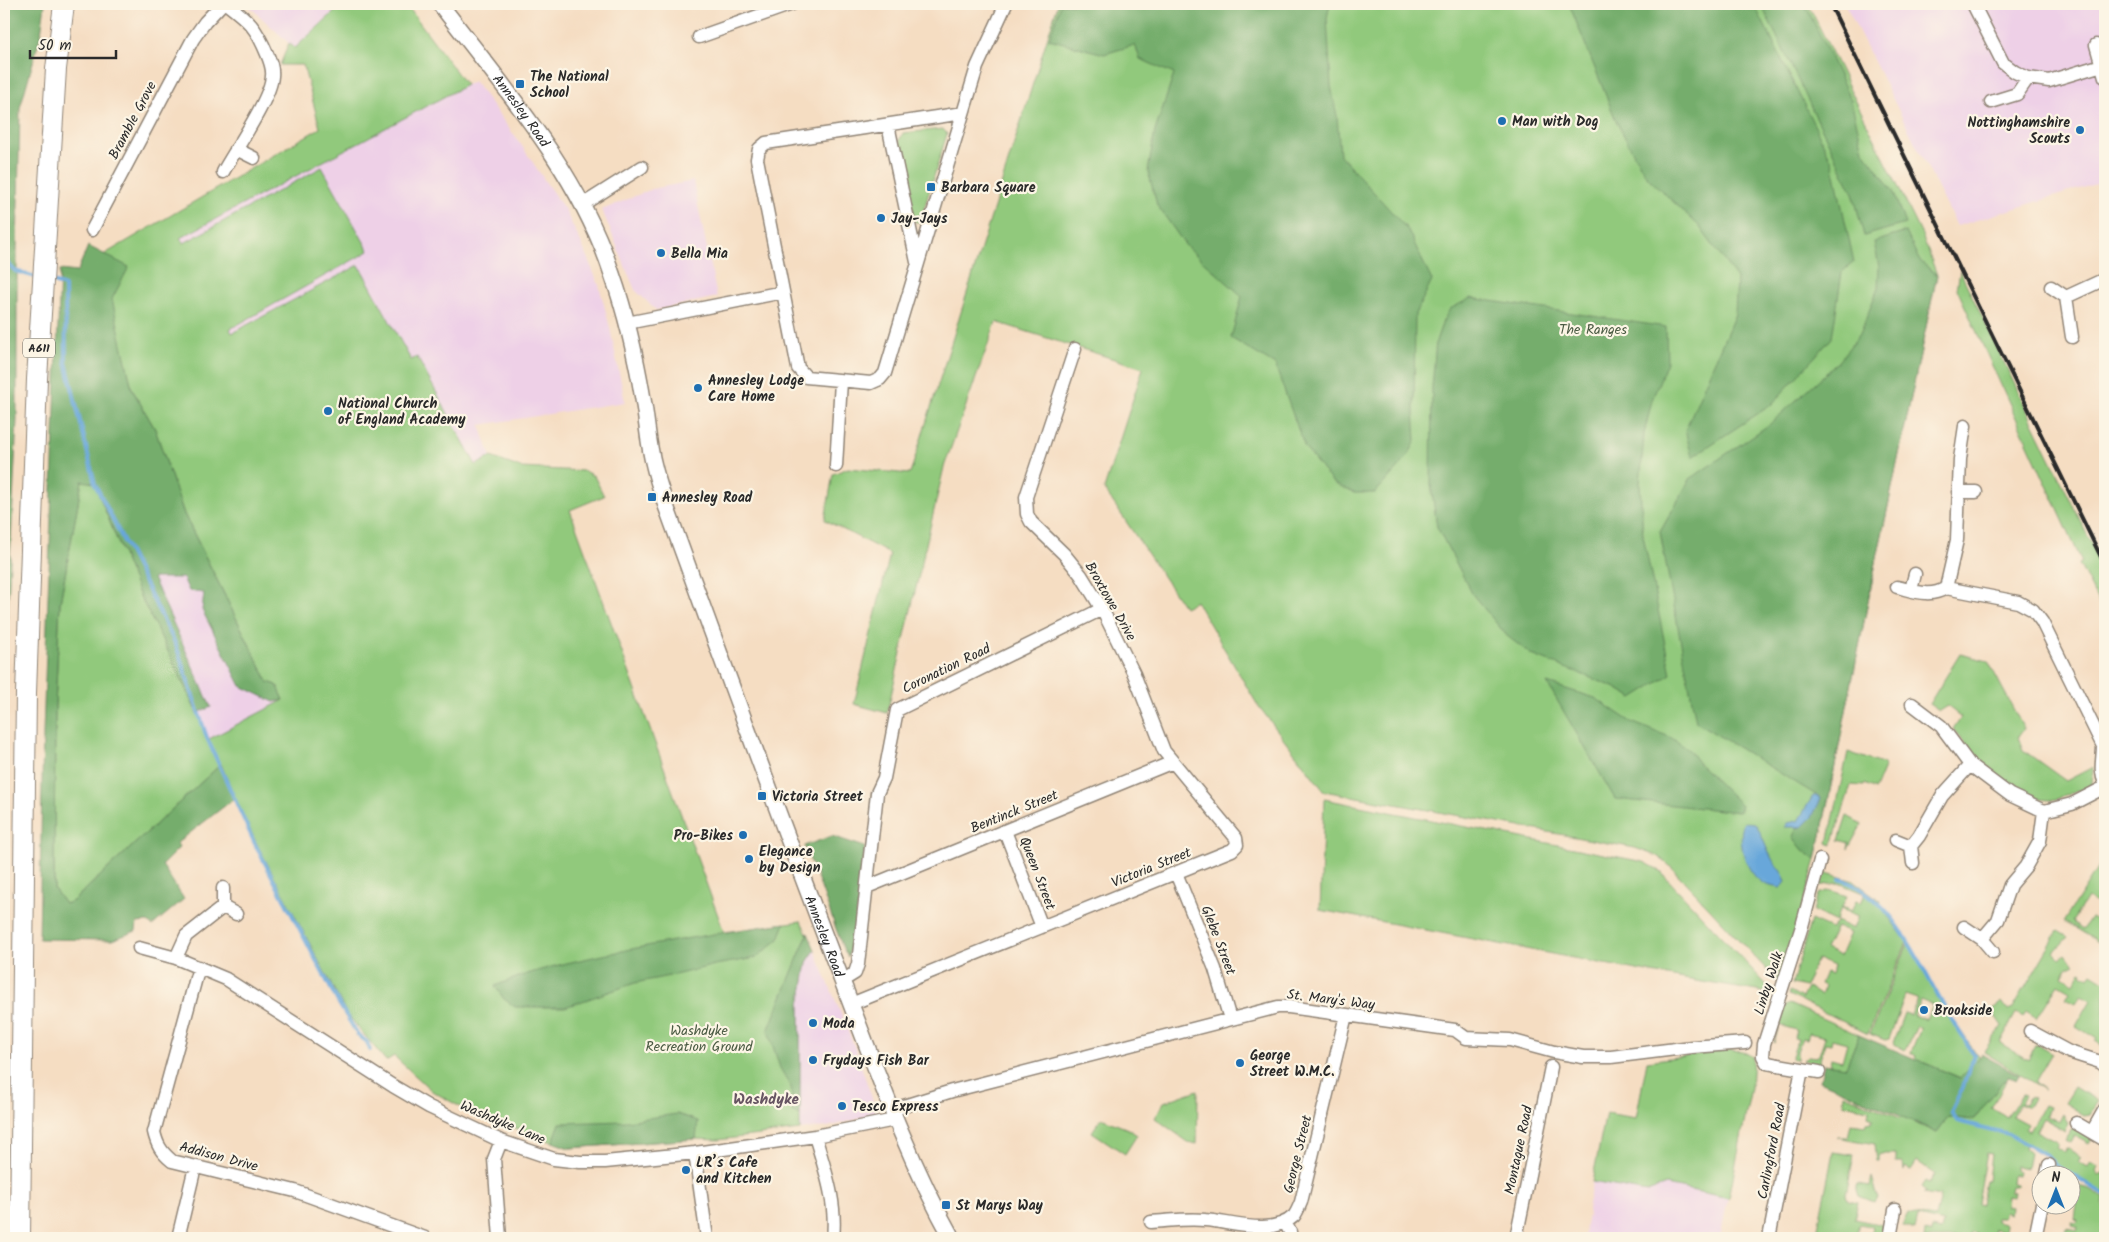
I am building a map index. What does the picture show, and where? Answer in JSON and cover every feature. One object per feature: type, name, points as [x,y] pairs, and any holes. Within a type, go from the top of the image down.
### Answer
[{"type":"main road","name":"A611","points":[[20,1238],[26,693],[38,370],[56,69],[64,4]]},
{"type":"street","name":"Bramble Grove","points":[[92,230],[194,39],[205,22],[222,4]]},
{"type":"street","points":[[223,172],[268,92],[272,81],[272,67],[259,34],[245,18],[227,4]]},
{"type":"street","name":"Annesley Road","points":[[440,4],[525,115],[563,171],[582,205],[607,258],[627,323],[643,399],[654,466],[666,506],[893,1115],[926,1189],[952,1238]]},
{"type":"street","points":[[699,37],[790,4]]},
{"type":"street","points":[[963,113],[766,142],[759,149],[757,159],[800,372],[806,377],[871,384],[885,374],[977,67],[1006,4]]},
{"type":"street","points":[[1974,4],[2003,63],[2015,72],[2028,78],[2049,81],[2104,71],[2096,45]]},
{"type":"street","points":[[1991,102],[2017,94],[2028,78]]},
{"type":"street","points":[[888,124],[918,264]]},
{"type":"street","points":[[236,150],[254,158]]},
{"type":"street","points":[[582,205],[642,168]]},
{"type":"street","points":[[2066,297],[2105,279]]},
{"type":"street","points":[[2051,287],[2066,297],[2072,337]]},
{"type":"street","points":[[627,323],[784,292]]},
{"type":"street","name":"Broxtowe Drive","points":[[1075,349],[1026,497],[1026,514],[1031,522],[1064,554],[1081,575],[1102,609],[1134,674],[1164,751],[1236,838],[1237,845]]},
{"type":"street","points":[[836,466],[841,381]]},
{"type":"street","points":[[1897,587],[1931,594],[1938,594],[1946,588],[1957,540],[1960,453],[1965,426]]},
{"type":"street","points":[[1958,492],[1976,492]]},
{"type":"street","points":[[1911,590],[1915,574]]},
{"type":"street","points":[[1946,588],[2018,602],[2032,610],[2042,622],[2103,746],[2101,767],[2105,783]]},
{"type":"street","name":"Coronation Road","points":[[842,981],[855,973],[858,964],[877,793],[884,778],[895,714],[898,710],[1102,609]]},
{"type":"street","points":[[1912,704],[1941,726],[1970,765],[2010,795],[2044,811],[2072,804],[2105,787]]},
{"type":"street","name":"Bentinck Street","points":[[867,887],[1173,762]]},
{"type":"street","points":[[1913,863],[1911,846],[1919,836],[1942,796],[1970,765]]},
{"type":"street","points":[[1982,939],[1998,920],[2010,885],[2026,866],[2040,841],[2044,811]]},
{"type":"street","name":"Queen Street","points":[[1005,831],[1042,927]]},
{"type":"street","points":[[1896,840],[1911,846]]},
{"type":"street","name":"Victoria Street","points":[[851,1004],[1232,850],[1237,845]]},
{"type":"street","name":"Linby Walk","points":[[1754,1044],[1802,926],[1820,860]]},
{"type":"street","name":"Glebe Street","points":[[1176,873],[1215,969],[1230,1019]]},
{"type":"street","points":[[223,888],[223,907]]},
{"type":"street","points":[[223,907],[236,914]]},
{"type":"street","points":[[176,958],[186,936],[223,907]]},
{"type":"street","points":[[1964,927],[1982,939],[1993,952]]},
{"type":"street","name":"Washdyke Lane","points":[[139,948],[176,958],[236,984],[393,1086],[429,1107],[501,1141],[554,1159],[606,1162],[696,1153],[815,1136],[893,1115]]},
{"type":"street","name":"Addison Drive","points":[[199,967],[154,1132],[162,1152],[172,1161],[294,1191],[425,1238]]},
{"type":"street","name":"St. Mary's Way","points":[[893,1115],[952,1091],[1278,1007],[1458,1031],[1466,1038],[1510,1040],[1554,1052],[1583,1057],[1611,1058],[1692,1046],[1754,1044]]},
{"type":"street","name":"George Street","points":[[1285,1222],[1296,1215],[1301,1202],[1346,1015]]},
{"type":"street","points":[[2030,1031],[2069,1052],[2100,1062],[2105,1066]]},
{"type":"street","points":[[1754,1044],[1767,1063],[1819,1072]]},
{"type":"street","name":"Montague Road","points":[[1516,1238],[1551,1067]]},
{"type":"street","name":"Carlingford Road","points":[[1769,1238],[1802,1069]]},
{"type":"street","points":[[2092,1132],[2105,1109]]},
{"type":"street","points":[[2076,1123],[2105,1140]]},
{"type":"street","points":[[815,1136],[834,1208],[833,1238]]},
{"type":"street","points":[[500,1238],[494,1159],[501,1141]]},
{"type":"street","points":[[696,1153],[707,1238]]},
{"type":"street","points":[[178,1238],[195,1166]]},
{"type":"street","points":[[1890,1238],[1895,1210]]},
{"type":"street","points":[[2035,1238],[2040,1214]]},
{"type":"street","points":[[1151,1222],[1196,1219],[1252,1232],[1285,1222],[1291,1238]]},
{"type":"shaded area","points":[[247,4],[343,4],[295,49]]},
{"type":"shaded area","points":[[1845,4],[2105,4],[2105,181],[1957,226]]},
{"type":"shaded area","name":"National Church of England Academy","points":[[474,81],[522,146],[565,210],[581,243],[599,285],[625,402],[480,425],[491,457],[476,465],[284,700],[209,739],[94,483],[180,238]]},
{"type":"shaded area","points":[[693,181],[717,297],[656,310],[635,290],[602,210],[652,189]]},
{"type":"shaded area","points":[[815,950],[856,1051],[876,1110],[873,1115],[827,1127],[800,1130],[800,1005],[807,961]]},
{"type":"shaded area","points":[[1730,1050],[1742,1051],[1750,1088],[1720,1238],[1583,1238],[1606,1113],[1636,1118],[1647,1061]]},
{"type":"green space","points":[[4,4],[45,4],[41,34],[20,108],[17,251],[17,420],[4,685]]},
{"type":"green space","name":"Washdyke Recreation Ground","points":[[343,4],[406,4],[466,85],[180,238],[184,243],[322,167],[369,251],[230,329],[232,333],[359,265],[411,360],[417,357],[476,465],[491,457],[521,468],[584,471],[594,476],[604,496],[570,510],[724,932],[801,921],[815,950],[807,962],[800,1005],[800,1130],[718,1140],[696,1139],[569,1148],[464,1109],[432,1091],[394,1056],[386,1061],[347,1014],[256,842],[220,765],[73,901],[65,904],[54,889],[55,706],[60,603],[82,480],[94,483],[139,594],[209,739],[284,700],[277,685],[268,682],[184,514],[155,429],[132,389],[111,299],[98,258],[320,128],[303,65],[280,65],[289,43],[295,48]]},
{"type":"green space","name":"The Ranges","points":[[1058,4],[1808,4],[1922,235],[1937,275],[1873,577],[1816,860],[1779,983],[1669,865],[1657,856],[1635,848],[1324,791],[1257,704],[1196,601],[1184,607],[1104,489],[1143,368],[996,322],[944,467],[887,713],[854,704],[890,554],[825,520],[833,474],[848,468],[910,474]]},
{"type":"green space","points":[[1061,4],[1330,4],[1327,18],[1331,86],[1337,116],[1340,155],[1408,230],[1432,281],[1415,314],[1414,409],[1416,441],[1406,459],[1375,493],[1354,493],[1333,483],[1305,448],[1275,365],[1231,338],[1242,296],[1186,246],[1157,205],[1148,171],[1155,131],[1174,74],[1140,59],[1135,45],[1104,54],[1049,39]]},
{"type":"green space","points":[[1569,4],[1754,4],[1832,161],[1854,262],[1842,272],[1832,338],[1771,405],[1692,457],[1685,430],[1735,314],[1737,279],[1699,226],[1646,176],[1617,123]]},
{"type":"green space","points":[[1761,4],[1805,4],[1851,100],[1863,150],[1893,191],[1905,224],[1864,236],[1853,193]]},
{"type":"green space","points":[[943,129],[947,134],[920,222],[915,222],[899,141],[903,133]]},
{"type":"green space","points":[[1906,232],[1919,260],[1937,275],[1873,577],[1816,860],[1803,850],[1793,837],[1796,828],[1802,827],[1821,798],[1696,722],[1660,532],[1690,479],[1770,424],[1836,364],[1860,334],[1878,288],[1879,267],[1874,242]]},
{"type":"green space","points":[[88,246],[129,267],[112,299],[132,389],[155,429],[184,514],[268,682],[277,685],[284,700],[274,702],[241,686],[202,610],[204,593],[189,591],[183,578],[153,578],[211,707],[197,713],[139,594],[94,483],[82,481],[60,603],[55,706],[54,889],[65,904],[73,901],[221,764],[235,798],[177,843],[179,848],[162,865],[184,899],[152,926],[148,922],[137,923],[136,931],[112,940],[39,939],[43,733],[60,270],[77,272]]},
{"type":"green space","points":[[1960,271],[2105,572],[2105,608],[2102,609],[2079,564],[2082,562],[1957,289]]},
{"type":"green space","points":[[1471,298],[1666,327],[1667,362],[1652,400],[1644,434],[1640,484],[1643,535],[1671,674],[1633,698],[1614,687],[1532,655],[1507,636],[1473,595],[1437,527],[1431,485],[1432,388],[1436,341],[1443,321],[1450,309]]},
{"type":"green space","points":[[1960,654],[1988,661],[2024,729],[2018,737],[2023,750],[2066,781],[2093,767],[2092,785],[2080,792],[2077,790],[2056,799],[2034,798],[2008,784],[1983,763],[1953,729],[1961,717],[1947,706],[1939,711],[1929,704]]},
{"type":"green space","points":[[1547,683],[1595,698],[1631,722],[1670,737],[1688,749],[1700,765],[1741,805],[1739,812],[1615,799]]},
{"type":"green space","points":[[1848,752],[1885,765],[1875,789],[1865,784],[1864,786],[1851,785],[1832,845],[1828,843]]},
{"type":"green space","points":[[1324,799],[1644,862],[1659,870],[1775,994],[1684,979],[1320,910]]},
{"type":"green space","points":[[1847,816],[1862,824],[1848,849],[1849,843],[1839,840]]},
{"type":"green space","points":[[832,836],[865,847],[854,936],[848,957],[804,846]]},
{"type":"green space","points":[[2105,856],[2105,908],[2087,898],[2072,922],[2083,929],[2091,917],[2100,922],[2098,927],[2105,931],[2105,946],[2064,921]]},
{"type":"green space","points":[[1820,871],[1854,881],[1881,901],[1879,904],[1907,942],[1868,1034],[1789,995],[1790,991],[1802,998],[1807,988],[1821,995],[1825,986],[1820,984],[1825,972],[1831,974],[1833,966],[1817,959],[1805,987],[1792,984],[1811,920],[1831,929],[1836,922],[1813,911],[1818,894],[1829,890],[1847,896],[1842,907],[1851,911],[1856,901],[1861,903],[1865,894],[1839,883],[1816,886]],"holes":[[[1841,909],[1858,916],[1853,929],[1836,921]],[[1836,927],[1850,933],[1840,956],[1825,949]]]},
{"type":"green space","points":[[785,923],[779,939],[756,958],[635,983],[565,1007],[515,1007],[504,999],[495,986],[565,963],[674,941]]},
{"type":"green space","points":[[2058,931],[2068,937],[2054,952],[2060,958],[2065,954],[2075,964],[2067,968],[2062,976],[2074,983],[2081,971],[2083,972],[2082,974],[2089,978],[2092,974],[2105,982],[2105,1047],[2095,1041],[2097,1039],[2076,1026],[2091,1000],[2081,995],[2076,1003],[2066,998],[2070,991],[2058,984],[2037,1018],[2026,1011],[2023,1017],[2016,1013],[2000,1043],[2028,1060],[2037,1044],[2052,1053],[2035,1082],[2045,1090],[1984,1052],[2002,1026],[1991,1010],[2002,1002],[2008,1010],[2013,1008]]},
{"type":"green space","points":[[808,933],[815,950],[807,962],[800,1005],[800,1116],[793,1113],[791,1087],[780,1068],[768,1031]]},
{"type":"green space","points":[[1909,941],[1938,993],[1936,996],[1979,1057],[1961,1078],[1915,1059],[1916,1056],[1911,1053],[1921,1028],[1917,1026],[1905,1050],[1893,1043],[1904,1013],[1911,1015],[1917,999],[1905,995],[1889,1039],[1885,1040],[1870,1034]],"holes":[[[1920,1000],[1933,1005],[1927,1020],[1914,1015]]]},
{"type":"green space","points":[[1790,1004],[1859,1035],[1846,1067],[1830,1065],[1831,1058],[1842,1061],[1847,1043],[1832,1039],[1831,1044],[1825,1043],[1819,1063],[1803,1060],[1808,1056],[1816,1057],[1819,1055],[1825,1037],[1809,1033],[1807,1039],[1802,1038],[1797,1052],[1797,1060],[1791,1059],[1798,1039],[1794,1038],[1796,1030],[1779,1025],[1774,1043],[1783,1008]]},
{"type":"green space","points":[[1859,1035],[1960,1078],[1981,1054],[2019,1075],[2016,1080],[2009,1076],[2006,1081],[2003,1081],[1974,1120],[1948,1117],[1937,1132],[1820,1081],[1824,1064],[1846,1067]]},
{"type":"green space","points":[[1730,1050],[1742,1051],[1753,1057],[1751,1088],[1729,1198],[1666,1185],[1647,1192],[1592,1182],[1606,1113],[1636,1118],[1647,1061]]},
{"type":"green space","points":[[2003,1080],[2006,1081],[1991,1108],[2007,1117],[2022,1094],[2025,1095],[2021,1102],[2025,1104],[2030,1096],[2033,1098],[2028,1107],[2019,1103],[2012,1116],[2027,1124],[2025,1129],[2029,1131],[2044,1105],[2049,1107],[2046,1116],[2059,1122],[2063,1114],[2068,1123],[2066,1131],[2043,1118],[2036,1131],[2058,1143],[2056,1147],[2064,1152],[2066,1148],[2082,1157],[2079,1162],[2088,1167],[2091,1162],[2098,1166],[2096,1171],[2099,1175],[2105,1172],[2105,1194],[2082,1180],[2082,1164],[2055,1164],[2047,1154],[2026,1145],[2025,1149],[2030,1153],[2027,1168],[2015,1166],[2015,1170],[2019,1171],[2018,1175],[2013,1174],[2012,1183],[2016,1184],[2016,1186],[2011,1186],[2010,1191],[2014,1192],[2013,1197],[2007,1196],[2006,1206],[2011,1207],[2010,1213],[2005,1211],[2003,1217],[1996,1217],[1996,1221],[2005,1223],[2004,1231],[1994,1229],[1993,1233],[2003,1235],[2003,1238],[1976,1238],[1977,1234],[1971,1233],[1970,1238],[1924,1238],[1925,1231],[1931,1233],[1932,1229],[1941,1231],[1943,1223],[1918,1217],[1915,1230],[1902,1226],[1908,1214],[1935,1218],[1940,1196],[1923,1193],[1926,1191],[1921,1187],[1925,1181],[1929,1183],[1935,1174],[1917,1161],[1911,1170],[1905,1167],[1904,1171],[1903,1163],[1896,1163],[1896,1154],[1879,1154],[1879,1161],[1877,1161],[1875,1144],[1837,1137],[1848,1137],[1851,1124],[1866,1126],[1867,1123],[1872,1122],[1872,1118],[1868,1116],[1869,1109],[1843,1104],[1844,1094],[1900,1118],[1903,1116],[1914,1121],[1914,1123],[1937,1132],[1948,1117],[1974,1120]],"holes":[[[1986,1153],[1991,1154],[1988,1181],[1985,1181],[1981,1204],[1977,1203]]]},
{"type":"green space","points":[[2075,1087],[2098,1101],[2090,1114],[2084,1115],[2065,1103]]},
{"type":"green space","points":[[1198,1090],[1197,1144],[1188,1142],[1155,1118],[1164,1102]]},
{"type":"green space","points":[[677,1114],[698,1121],[696,1139],[569,1148],[553,1142],[560,1123],[626,1121]]},
{"type":"green space","points":[[1101,1118],[1128,1129],[1137,1135],[1125,1154],[1092,1132]]},
{"type":"green space","points":[[2073,1128],[2092,1139],[2089,1144],[2074,1136],[2070,1143],[2065,1140]]},
{"type":"green space","points":[[1833,1152],[1854,1155],[1846,1195],[1848,1200],[1858,1202],[1854,1219],[1883,1225],[1880,1238],[1870,1238],[1872,1226],[1859,1224],[1856,1238],[1816,1238]]},
{"type":"green space","points":[[1872,1177],[1878,1198],[1874,1202],[1859,1196],[1857,1190],[1857,1184],[1870,1186]]},
{"type":"green space","points":[[2082,1187],[2104,1198],[2105,1238],[2064,1236],[2066,1228],[2077,1230],[2078,1227],[2071,1225],[2072,1222],[2077,1223],[2078,1220],[2075,1219],[2076,1214],[2082,1214]]},
{"type":"water","points":[[1813,796],[1819,796],[1821,799],[1812,817],[1802,827],[1785,827],[1787,823],[1798,821]]},
{"type":"water","points":[[1744,822],[1755,823],[1773,860],[1785,878],[1786,882],[1781,888],[1769,886],[1761,882],[1749,868],[1743,853],[1741,837]]},
{"type":"waterway","points":[[4,259],[15,271],[36,277]]},
{"type":"waterway","points":[[50,281],[65,286],[66,362],[95,484],[176,645],[207,738],[254,842],[338,1002],[358,1035],[367,1042],[370,1050]]},
{"type":"waterway","points":[[1840,879],[1859,888],[1876,901],[1890,916],[1903,933],[1948,1014],[1974,1054],[1963,1087],[1951,1112],[1957,1121],[2008,1134],[2046,1155],[2054,1164]]},
{"type":"waterway","points":[[2082,1181],[2105,1195]]},
{"type":"railway","points":[[1830,4],[2105,565]]},
{"type":"place","name":"The National School","points":[[520,84]]},
{"type":"place","name":"Man with Dog","points":[[1502,121]]},
{"type":"place","name":"Nottinghamshire Scouts","points":[[2080,130]]},
{"type":"place","name":"Barbara Square","points":[[931,187]]},
{"type":"place","name":"Jay-Jays","points":[[881,218]]},
{"type":"place","name":"Bella Mia","points":[[661,253]]},
{"type":"place","name":"Annesley Lodge Care Home","points":[[698,388]]},
{"type":"place","name":"National Church of England Academy","points":[[328,411]]},
{"type":"place","name":"Annesley Road","points":[[652,497]]},
{"type":"place","name":"Victoria Street","points":[[762,796]]},
{"type":"place","name":"Pro-Bikes","points":[[743,835]]},
{"type":"place","name":"Elegance by Design","points":[[749,859]]},
{"type":"place","name":"Brookside","points":[[1924,1010]]},
{"type":"place","name":"Moda","points":[[813,1023]]},
{"type":"place","name":"Frydays Fish Bar","points":[[813,1060]]},
{"type":"place","name":"George Street W.M.C.","points":[[1240,1063]]},
{"type":"place","name":"Tesco Express","points":[[842,1106]]},
{"type":"place","name":"LR’s Cafe and Kitchen","points":[[686,1170]]},
{"type":"place","name":"St Marys Way","points":[[946,1205]]},
{"type":"district","name":"Washdyke","points":[[766,1099]]}]
